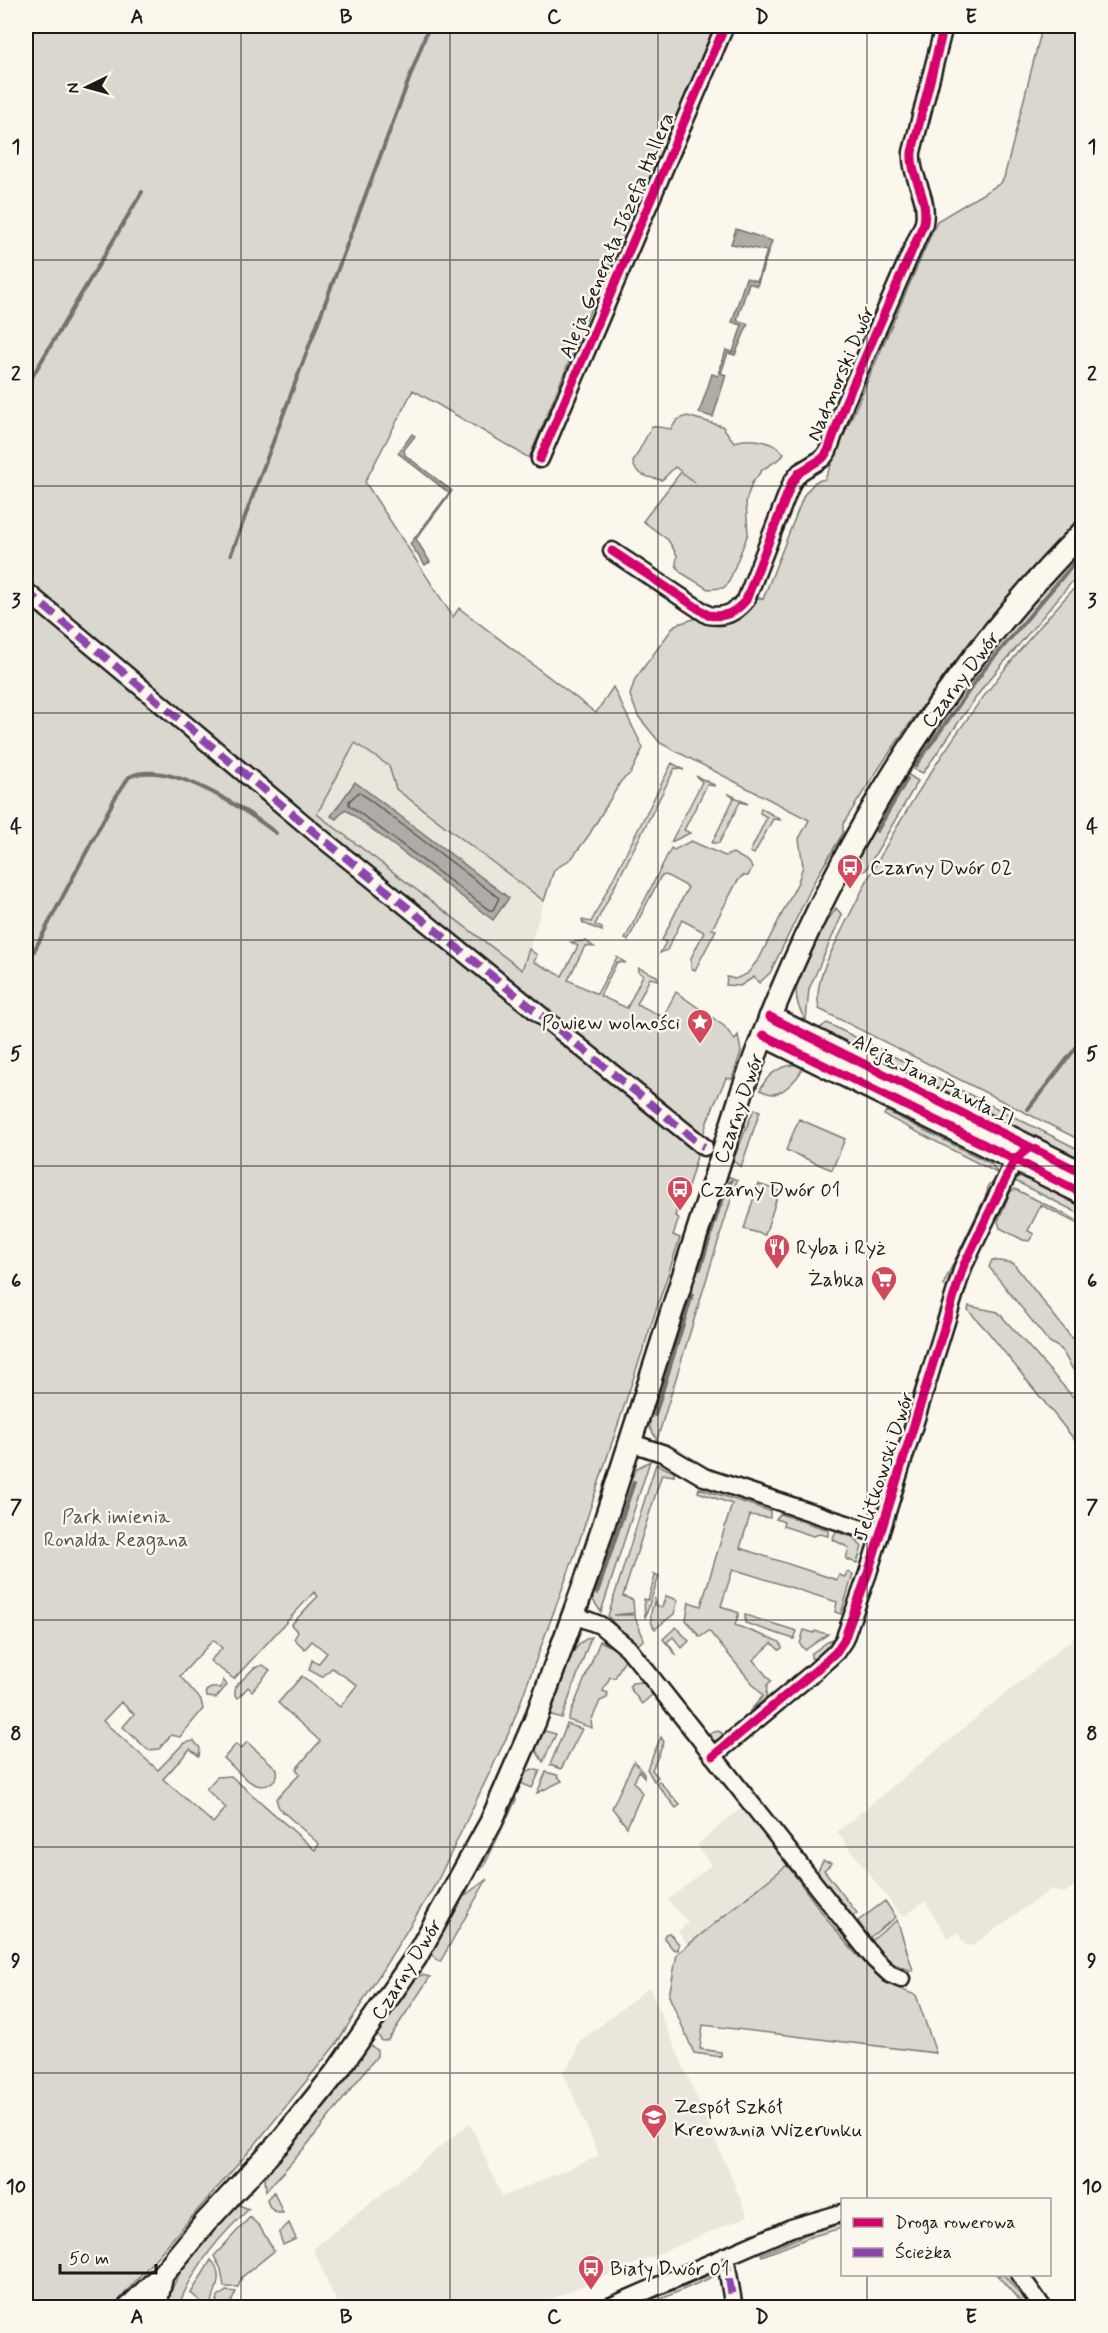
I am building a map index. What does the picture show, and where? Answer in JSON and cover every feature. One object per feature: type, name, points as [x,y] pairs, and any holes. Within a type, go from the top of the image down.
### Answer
[{"type":"main road","name":"Czarny Dwór","points":[[129,2307],[162,2276],[302,2116],[356,2046],[407,1971],[464,1873],[503,1796],[574,1615],[632,1443],[717,1169],[766,1026],[785,982],[836,875],[905,756],[981,650],[1083,533]]},
{"type":"main road","points":[[785,982],[788,1003],[808,1036]]},
{"type":"main road","name":"Aleja Jana Pawła II","points":[[766,1026],[808,1036],[1023,1153],[1083,1193]]},
{"type":"main road","name":"Aleja Jana Pawła II","points":[[766,1026],[1023,1153],[1083,1173]]},
{"type":"main road","name":"Czarny Dwór","points":[[155,2307],[162,2276]]},
{"type":"street","name":"Aleja Generała Józefa Hallera","points":[[540,459],[725,26]]},
{"type":"street","name":"Nadmorski Dwór","points":[[612,551],[708,615],[725,616],[746,600],[792,482],[800,472],[823,458],[828,451],[845,403],[924,223],[925,199],[914,171],[912,153],[944,26]]},
{"type":"street","points":[[26,591],[319,836],[704,1147]]},
{"type":"street","name":"Jelitkowski Dwór","points":[[713,1756],[836,1652],[851,1624],[963,1267],[1023,1153]]},
{"type":"street","points":[[632,1443],[665,1454],[704,1477],[880,1535]]},
{"type":"street","points":[[574,1615],[600,1625],[628,1648],[875,1960],[882,1968],[901,1979]]},
{"type":"street","points":[[607,2307],[805,2222],[841,2213]]},
{"type":"street","points":[[726,2256],[734,2307]]},
{"type":"street","points":[[1020,2276],[1042,2307]]},
{"type":"shaded area","points":[[355,743],[389,766],[396,789],[544,901],[523,970],[317,814]]},
{"type":"shaded area","points":[[1082,1631],[1082,1881],[1064,1893],[1051,1889],[972,1946],[966,1945],[957,1933],[948,1939],[925,1901],[905,1916],[899,1913],[837,1832]]},
{"type":"shaded area","points":[[741,1808],[787,1865],[688,1945],[678,1931],[688,1923],[668,1900],[711,1865],[697,1845]]},
{"type":"shaded area","name":"Zespół Szkół Kreowania Wizerunku","points":[[649,1987],[748,2216],[532,2307],[339,2307],[313,2249],[470,2123],[502,2197],[599,2156],[563,2072],[576,2055],[577,2044]]},
{"type":"shaded area","points":[[967,2299],[981,2307],[947,2307]]},
{"type":"green space","name":"Park imienia Ronalda Reagana","points":[[26,26],[719,26],[615,265],[610,263],[529,458],[413,390],[365,482],[453,617],[459,608],[596,713],[613,687],[643,748],[631,773],[621,781],[589,835],[572,858],[554,870],[544,901],[396,789],[389,766],[355,743],[317,814],[522,970],[529,949],[537,955],[534,962],[562,976],[578,946],[571,942],[586,941],[594,947],[585,946],[568,980],[597,994],[617,957],[626,963],[617,962],[600,996],[627,1008],[643,975],[638,972],[639,968],[657,976],[658,980],[650,978],[637,1004],[663,1017],[676,992],[724,1026],[735,1040],[738,1035],[741,1052],[732,1079],[726,1078],[708,1119],[682,1207],[678,1206],[675,1216],[679,1218],[673,1235],[680,1238],[575,1554],[511,1728],[437,1882],[337,2043],[253,2147],[112,2308],[26,2307]],"holes":[[[314,1592],[318,1596],[291,1625],[298,1632],[294,1639],[305,1649],[312,1641],[327,1653],[318,1664],[312,1660],[309,1670],[322,1677],[332,1668],[357,1685],[340,1707],[302,1676],[278,1703],[320,1741],[296,1769],[300,1774],[276,1799],[279,1808],[319,1844],[315,1850],[231,1776],[217,1777],[206,1789],[226,1808],[213,1823],[163,1779],[190,1749],[199,1756],[200,1748],[194,1741],[184,1743],[158,1770],[103,1721],[121,1702],[134,1714],[123,1727],[148,1750],[159,1749],[171,1735],[180,1737],[203,1709],[201,1700],[180,1676],[213,1640],[222,1648],[210,1661],[234,1679]]]},
{"type":"green space","points":[[1033,26],[1082,26],[1082,516],[1048,551],[984,625],[925,702],[869,783],[843,824],[843,833],[815,880],[770,973],[759,983],[754,977],[740,986],[726,985],[727,977],[735,979],[747,974],[760,957],[798,882],[803,866],[799,839],[809,820],[660,743],[638,716],[630,695],[635,679],[675,625],[697,618],[705,622],[755,597],[763,599],[804,495],[815,482],[825,479],[937,221],[1001,183],[1004,178],[1042,28]]},
{"type":"green space","points":[[687,416],[722,426],[734,442],[747,440],[767,442],[784,453],[782,457],[762,470],[752,483],[746,501],[748,534],[728,584],[723,588],[708,589],[680,572],[676,565],[677,555],[668,540],[643,521],[681,472],[696,483],[675,467],[662,480],[648,477],[636,470],[633,462],[652,426],[671,429],[677,420]]},
{"type":"green space","points":[[1082,548],[1082,570],[984,686],[923,773],[911,768],[910,765],[929,736],[991,653]]},
{"type":"green space","points":[[1082,580],[1082,1141],[819,1009],[818,998],[821,976],[830,954],[869,877],[921,787],[981,700],[1013,659]]},
{"type":"green space","points":[[672,763],[684,770],[675,768],[595,925],[602,928],[602,931],[583,923],[582,920],[591,922]]},
{"type":"green space","points":[[907,774],[918,781],[866,870],[854,875],[865,841],[904,775]]},
{"type":"green space","points":[[696,776],[716,786],[707,785],[684,830],[690,833],[671,842],[702,782]]},
{"type":"green space","points":[[727,793],[748,804],[740,802],[719,843],[712,843],[734,798]]},
{"type":"green space","points":[[761,808],[781,820],[773,819],[754,854],[750,852],[767,817],[760,813]]},
{"type":"green space","points":[[691,841],[725,856],[733,853],[749,862],[752,868],[748,876],[742,876],[737,882],[712,929],[716,930],[695,970],[691,968],[691,958],[704,932],[682,920],[667,950],[660,953],[666,942],[662,940],[688,887],[666,875],[661,876],[628,940],[625,939],[671,848],[674,850]]},
{"type":"green space","points":[[836,908],[842,915],[809,989],[806,1020],[798,1006],[796,992],[798,977],[803,962]]},
{"type":"green space","points":[[827,1023],[1082,1151],[1082,1163],[817,1030]]},
{"type":"green space","points":[[803,1064],[800,1073],[783,1090],[774,1094],[760,1090],[767,1078],[777,1070]]},
{"type":"green space","points":[[754,1109],[760,1111],[741,1167],[733,1161]]},
{"type":"green space","points":[[886,1111],[992,1164],[997,1173],[884,1115]]},
{"type":"green space","points":[[799,1119],[845,1139],[832,1170],[786,1150]]},
{"type":"green space","points":[[1022,1175],[1082,1203],[1082,1215],[1013,1180]]},
{"type":"green space","points":[[726,1178],[737,1180],[657,1440],[650,1428],[650,1411],[710,1216]]},
{"type":"green space","points":[[997,1181],[951,1288],[943,1285],[987,1193],[988,1185]]},
{"type":"green space","points":[[758,1184],[779,1191],[765,1235],[744,1229]]},
{"type":"green space","points":[[1015,1189],[1082,1223],[1082,1226],[1041,1205],[1028,1231],[1034,1234],[1029,1241],[1000,1228],[998,1221],[1011,1191]]},
{"type":"green space","points":[[992,1260],[1013,1263],[1082,1351],[1082,1385],[1061,1349],[1048,1341],[989,1267]]},
{"type":"green space","points":[[969,1306],[998,1312],[1082,1407],[1082,1449],[968,1310]]},
{"type":"green space","points":[[650,1461],[601,1612],[593,1600],[593,1592],[628,1482],[637,1468]]},
{"type":"green space","points":[[656,1464],[674,1472],[674,1476],[662,1474],[623,1596],[633,1600],[634,1613],[613,1615],[634,1615],[644,1639],[637,1646],[708,1734],[718,1731],[722,1733],[722,1738],[713,1742],[608,1616]]},
{"type":"green space","points":[[699,1488],[770,1511],[770,1518],[750,1515],[740,1548],[837,1580],[839,1575],[845,1577],[847,1572],[853,1574],[841,1614],[835,1612],[837,1602],[733,1569],[721,1606],[739,1613],[735,1625],[780,1642],[782,1648],[779,1650],[772,1643],[753,1660],[771,1681],[767,1685],[766,1698],[749,1712],[763,1696],[709,1631],[700,1637],[686,1620],[689,1602],[701,1606],[732,1504],[698,1492]]},
{"type":"green space","points":[[780,1514],[828,1530],[828,1536],[820,1534],[813,1536],[783,1526],[784,1522],[776,1519]]},
{"type":"green space","points":[[836,1532],[853,1537],[862,1547],[857,1563],[846,1559],[849,1548],[832,1539]]},
{"type":"green space","points":[[652,1573],[659,1576],[645,1618],[644,1599],[648,1600],[655,1576]]},
{"type":"green space","points":[[666,1596],[678,1600],[674,1614],[655,1629],[651,1618],[655,1598],[655,1605],[662,1607]]},
{"type":"green space","points":[[745,1615],[797,1631],[794,1639],[745,1623]]},
{"type":"green space","points":[[676,1627],[689,1641],[682,1648],[673,1637],[667,1642],[677,1656],[663,1639]]},
{"type":"green space","points":[[804,1630],[828,1634],[805,1650],[800,1644]]},
{"type":"green space","points":[[591,1637],[562,1718],[548,1714],[569,1658],[583,1641]]},
{"type":"green space","points":[[830,1640],[836,1640],[818,1659],[811,1658],[811,1654]]},
{"type":"green space","points":[[600,1641],[617,1650],[625,1659],[615,1678],[610,1677],[603,1691],[608,1693],[607,1698],[600,1701],[591,1721],[592,1728],[568,1720]]},
{"type":"green space","points":[[263,1665],[270,1670],[252,1691],[248,1687],[238,1698],[235,1696],[235,1687],[254,1668]]},
{"type":"green space","points":[[223,1680],[227,1685],[216,1698],[207,1697],[206,1691],[211,1688],[221,1688]]},
{"type":"green space","points":[[642,1682],[653,1694],[642,1704],[629,1687],[632,1683]]},
{"type":"green space","points":[[567,1724],[582,1729],[561,1769],[550,1765]]},
{"type":"green space","points":[[541,1730],[556,1734],[543,1762],[535,1749]]},
{"type":"green space","points":[[661,1737],[664,1742],[652,1770],[658,1777],[654,1781],[647,1769]]},
{"type":"green space","points":[[247,1742],[277,1769],[276,1778],[272,1782],[259,1786],[253,1783],[224,1758],[236,1744],[241,1749]]},
{"type":"green space","points":[[634,1761],[644,1777],[639,1771],[634,1782],[642,1793],[627,1827],[612,1808]]},
{"type":"green space","points":[[532,1769],[540,1771],[532,1788],[518,1782],[523,1774]]},
{"type":"green space","points":[[546,1772],[557,1775],[562,1781],[537,1793]]},
{"type":"green space","points":[[659,1781],[680,1805],[676,1808],[656,1783]]},
{"type":"green space","points":[[514,1791],[516,1800],[484,1866],[469,1880]]},
{"type":"green space","points":[[823,1861],[832,1863],[824,1870],[857,1913],[853,1916],[817,1872]]},
{"type":"green space","points":[[787,1865],[828,1921],[861,1959],[897,1987],[916,1995],[936,2053],[703,2025],[700,2049],[721,2052],[721,2057],[694,2053],[669,1996],[677,1954]]},
{"type":"green space","points":[[487,1879],[440,1962],[430,1953],[460,1899]]},
{"type":"green space","points":[[885,1901],[896,1917],[869,1938],[858,1921]]},
{"type":"green space","points":[[897,1920],[912,1971],[889,1962],[871,1941]]},
{"type":"green space","points":[[669,1933],[679,1944],[678,1950],[673,1949],[664,1938],[665,1934]]},
{"type":"green space","points":[[422,1975],[430,1977],[388,2040],[382,2041],[376,2033],[411,1979]]},
{"type":"green space","points":[[370,2045],[377,2050],[377,2056],[307,2145],[266,2191],[265,2179],[272,2165]]},
{"type":"green space","points":[[274,2192],[283,2213],[272,2210],[269,2205],[267,2199]]},
{"type":"green space","points":[[239,2205],[249,2209],[227,2231],[199,2266],[178,2307],[165,2308],[177,2279],[192,2254],[232,2208]]},
{"type":"green space","points":[[250,2217],[260,2227],[274,2251],[242,2277],[238,2287],[224,2287],[221,2269],[214,2256]]},
{"type":"green space","points":[[289,2223],[296,2239],[283,2245],[279,2233]]},
{"type":"green space","points":[[841,2224],[841,2228],[813,2236],[762,2256],[761,2254],[812,2232]]},
{"type":"green space","points":[[211,2260],[218,2277],[210,2307],[207,2307],[191,2293]]},
{"type":"green space","points":[[717,2275],[643,2307],[634,2307],[707,2276]]},
{"type":"green space","points":[[998,2276],[1005,2276],[1030,2307],[1025,2307]]},
{"type":"green space","points":[[226,2291],[236,2292],[229,2307],[215,2307],[218,2297]]},
{"type":"water","points":[[736,229],[772,241],[757,286],[749,283],[737,320],[748,324],[735,355],[728,353],[721,373],[726,375],[713,417],[699,413],[712,374],[718,376],[726,350],[733,352],[742,325],[732,322],[746,278],[757,281],[767,251],[731,244]]},
{"type":"water","points":[[412,434],[415,436],[404,450],[405,455],[452,491],[416,539],[430,562],[425,565],[410,544],[449,493],[398,453]]},
{"type":"water","points":[[355,782],[509,898],[493,920],[345,809],[336,819],[331,816]]},
{"type":"waterway","points":[[231,554],[429,26]]},
{"type":"waterway","points":[[26,387],[142,192]]},
{"type":"waterway","points":[[915,766],[986,667],[1082,554]]},
{"type":"waterway","points":[[26,966],[115,798],[129,777],[145,773],[164,774],[184,780],[226,800],[276,833]]},
{"type":"waterway","points":[[877,831],[907,779]]},
{"type":"waterway","points":[[1028,1109],[1082,1040]]},
{"type":"waterway","points":[[700,1269],[719,1208],[731,1181]]},
{"type":"waterway","points":[[655,1415],[692,1295]]},
{"type":"waterway","points":[[597,1593],[634,1482]]},
{"type":"marked path","points":[[26,591],[319,836],[704,1147]]},
{"type":"marked path","points":[[725,2256],[734,2308]]},
{"type":"cycle path","points":[[540,459],[725,26]]},
{"type":"cycle path","points":[[612,551],[708,615],[729,614],[746,600],[792,482],[800,472],[823,458],[828,451],[845,403],[924,223],[924,204],[914,170],[912,152],[944,26]]},
{"type":"cycle path","points":[[770,1017],[1082,1173]]},
{"type":"cycle path","points":[[763,1035],[1082,1193]]},
{"type":"cycle path","points":[[713,1756],[815,1671],[836,1652],[844,1640],[868,1573],[963,1267],[1015,1159],[1030,1147]]},
{"type":"place","name":"Czarny Dwór 02","points":[[850,890]]},
{"type":"place","name":"Powiew wolności","points":[[700,1045]]},
{"type":"place","name":"Czarny Dwór 01","points":[[680,1212]]},
{"type":"place","name":"Ryba i Ryż","points":[[777,1270]]},
{"type":"place","name":"Żabka","points":[[884,1302]]},
{"type":"place","name":"Zespół Szkół Kreowania Wizerunku","points":[[654,2140]]},
{"type":"place","name":"Biały Dwór 01","points":[[591,2291]]}]
